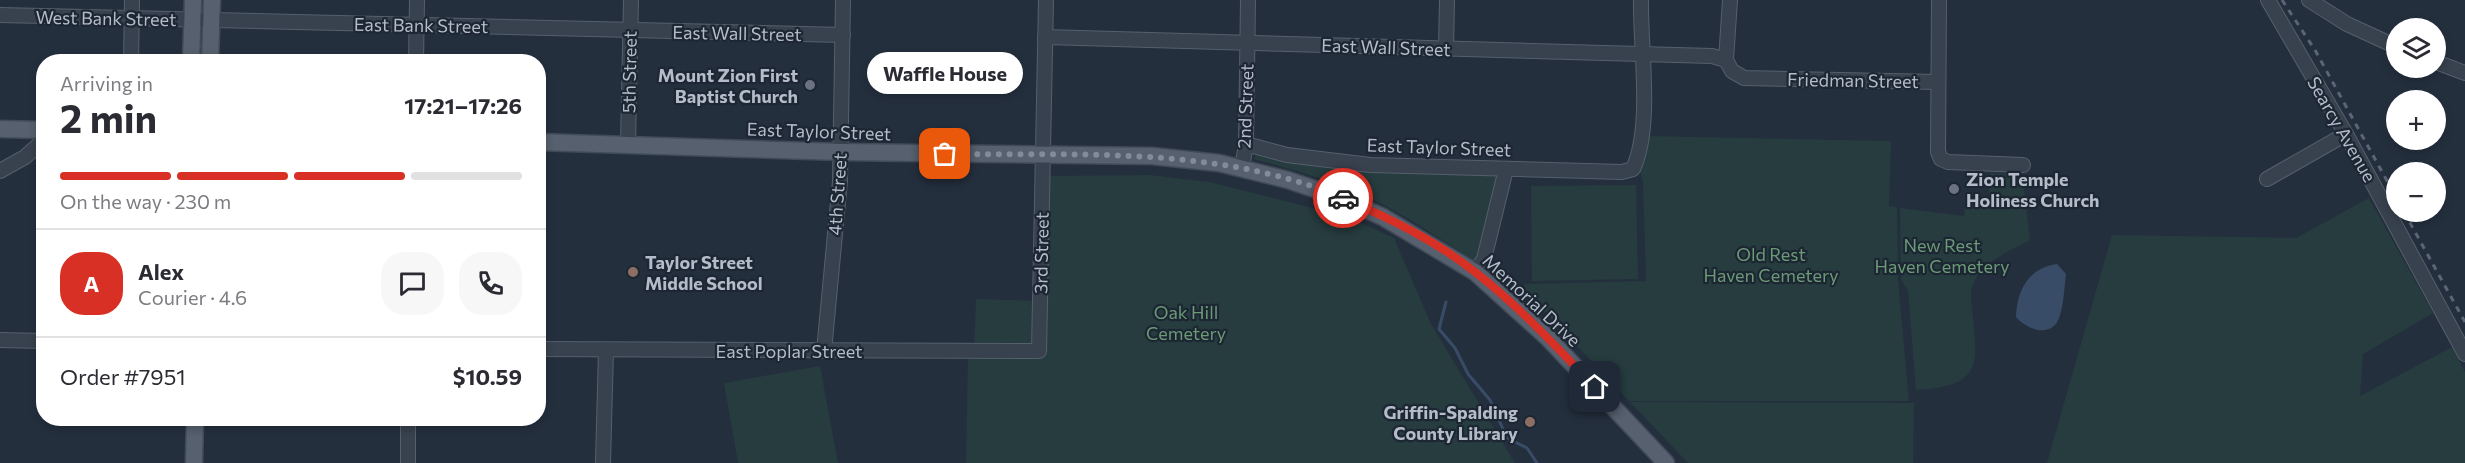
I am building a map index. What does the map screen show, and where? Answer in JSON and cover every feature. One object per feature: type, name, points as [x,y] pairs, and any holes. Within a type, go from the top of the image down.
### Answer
[{"type":"main road","points":[[191,54],[193,0]]},
{"type":"main road","points":[[210,54],[212,0]]},
{"type":"main road","points":[[0,129],[36,130]]},
{"type":"main road","name":"East Taylor Street","points":[[546,142],[841,152],[1164,157],[1242,168]]},
{"type":"main road","name":"Memorial Drive","points":[[1242,168],[1311,187],[1364,208],[1408,230],[1475,272],[1548,338],[1666,463]]},
{"type":"main road","points":[[194,463],[195,426]]},
{"type":"street","points":[[131,54],[132,0]]},
{"type":"street","points":[[416,54],[417,0]]},
{"type":"street","name":"5th Street","points":[[628,144],[630,0]]},
{"type":"street","name":"4th Street","points":[[824,351],[841,152],[843,0]]},
{"type":"street","name":"3rd Street","points":[[1039,351],[1046,0]]},
{"type":"street","name":"2nd Street","points":[[1242,168],[1246,144],[1248,0]]},
{"type":"street","points":[[1446,49],[1447,0]]},
{"type":"street","points":[[1641,0],[1642,53]]},
{"type":"street","points":[[1726,60],[1730,0]]},
{"type":"street","points":[[1937,81],[1939,0]]},
{"type":"street","name":"Searcy Avenue","points":[[2268,0],[2346,134],[2465,354]]},
{"type":"street","points":[[2309,0],[2347,24],[2386,42]]},
{"type":"street","name":"West Bank Street","points":[[0,15],[212,21]]},
{"type":"street","name":"East Bank Street","points":[[212,21],[630,30]]},
{"type":"street","name":"East Wall Street","points":[[630,30],[843,35]]},
{"type":"street","name":"East Wall Street","points":[[1045,37],[1642,53],[1712,56],[1726,60]]},
{"type":"street","name":"East Taylor Street","points":[[1246,144],[1287,155],[1370,165],[1622,171],[1633,169],[1641,141],[1642,53]]},
{"type":"street","name":"Friedman Street","points":[[1726,60],[1732,71],[1744,78],[1937,81],[1938,152],[1941,159],[2023,165]]},
{"type":"street","points":[[2446,66],[2465,73]]},
{"type":"street","points":[[2267,179],[2346,134]]},
{"type":"street","points":[[0,171],[25,157],[36,147]]},
{"type":"street","points":[[1475,272],[1484,259],[1506,169]]},
{"type":"street","points":[[0,340],[36,341]]},
{"type":"street","name":"East Poplar Street","points":[[546,349],[1039,351]]},
{"type":"street","points":[[603,463],[606,350]]},
{"type":"street","points":[[408,426],[408,463]]},
{"type":"green space","name":"Old Rest Haven Cemetery","points":[[1647,136],[1891,141],[1889,206],[1897,207],[1898,280],[1909,401],[1629,401],[1525,291],[1524,284],[1646,281],[1643,182],[1639,169]]},
{"type":"green space","points":[[1258,153],[1364,171],[1499,175],[1476,262],[1382,204],[1326,180],[1253,159]]},
{"type":"green space","name":"New Rest Haven Cemetery","points":[[1990,173],[2022,174],[2030,240],[1992,261],[1973,283],[1971,297],[1975,358],[1965,377],[1954,384],[1916,390],[1908,291],[1901,279],[1900,208],[1964,216],[1966,201],[1988,203]]},
{"type":"green space","name":"Oak Hill Cemetery","points":[[1150,175],[1209,182],[1348,217],[1394,238],[1431,324],[1515,463],[966,463],[968,357],[974,357],[976,299],[1044,301],[1047,176]]},
{"type":"green space","points":[[1636,185],[1638,279],[1532,281],[1531,186]]},
{"type":"green space","points":[[2369,198],[2433,313],[2363,354],[2360,396],[2452,347],[2465,372],[2465,463],[2047,463],[2112,235],[2296,238]]},
{"type":"green space","points":[[820,366],[838,463],[738,463],[724,383]]},
{"type":"green space","points":[[1630,402],[1914,403],[1913,463],[1688,463]]},
{"type":"water","points":[[2057,264],[2066,274],[2059,318],[2055,324],[2045,330],[2032,328],[2016,317],[2022,289],[2032,275],[2039,270]]},
{"type":"waterway","points":[[1446,302],[1439,329],[1455,348],[1468,374],[1490,400],[1507,438],[1527,448],[1537,463]]},
{"type":"railway","points":[[2282,0],[2315,50],[2386,179]]},
{"type":"railway","points":[[2410,222],[2465,322]]},
{"type":"way so far","points":[[945,154],[1175,157],[1219,163],[1265,174],[1343,198]]},
{"type":"place","name":"Mount Zion First Baptist Church","points":[[810,85]]},
{"type":"place","name":"Waffle House","points":[[945,154]]},
{"type":"place","name":"Zion Temple Holiness Church","points":[[1954,189]]},
{"type":"place","name":"Taylor Street Middle School","points":[[633,272]]},
{"type":"place","name":"Griffin-Spalding County Library","points":[[1530,422]]},
{"type":"route","points":[[1343,198],[1383,216],[1433,244],[1475,272],[1548,338],[1595,387]]}]
